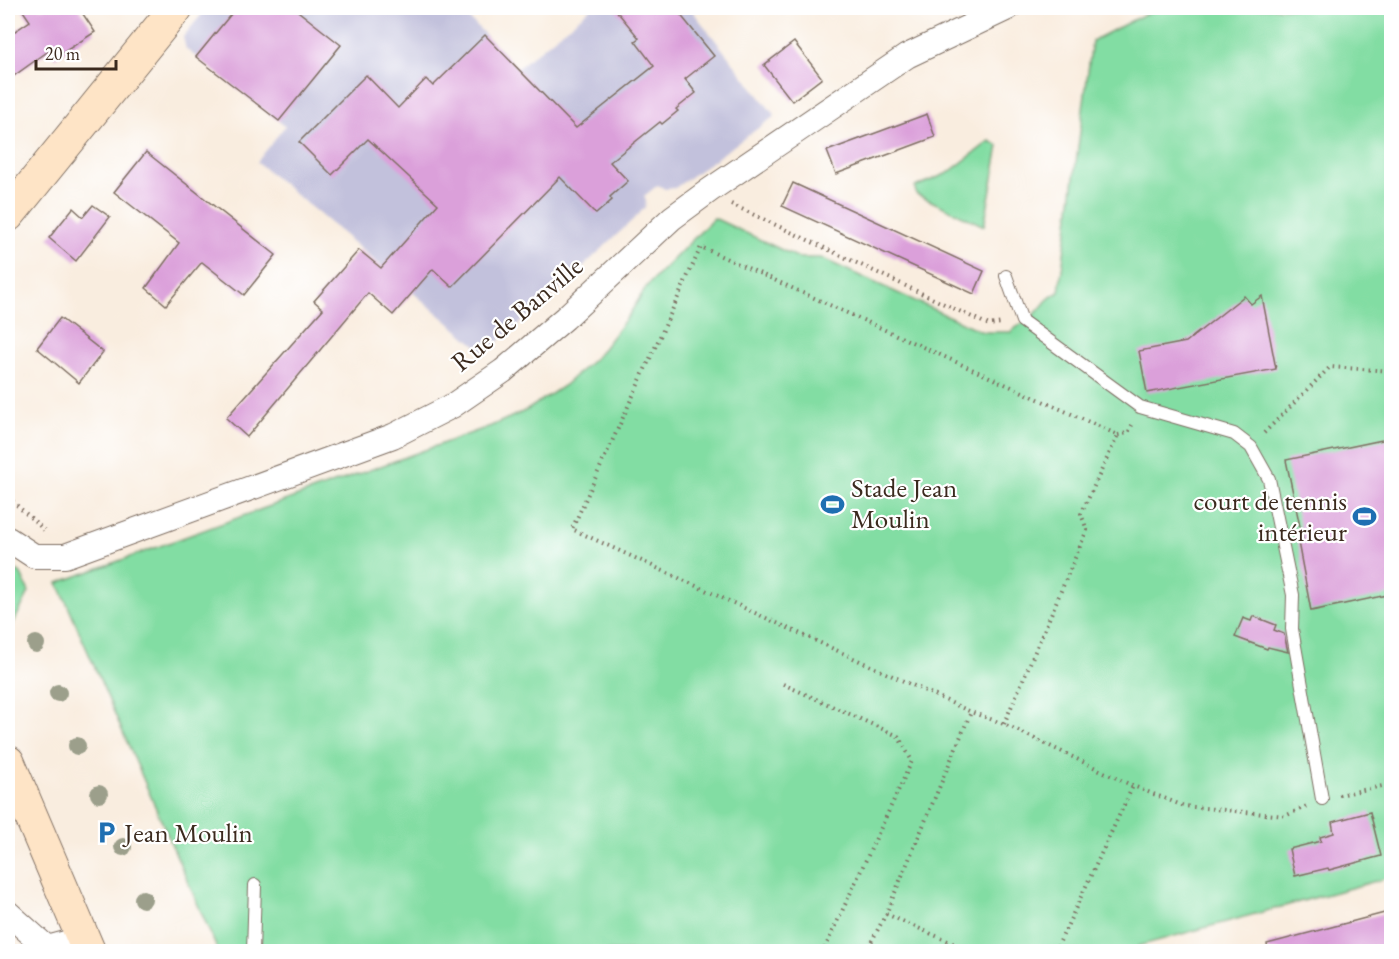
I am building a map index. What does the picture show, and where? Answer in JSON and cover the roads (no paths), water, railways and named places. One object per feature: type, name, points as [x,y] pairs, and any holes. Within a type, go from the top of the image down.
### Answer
[{"type":"main road","points":[[8,215],[176,8]]},
{"type":"main road","points":[[8,762],[87,945]]},
{"type":"street","name":"Rue de Banville","points":[[10,545],[34,556],[65,556],[393,436],[452,406],[503,371],[565,318],[672,218],[710,190],[907,56],[1008,8]]},
{"type":"street","points":[[8,912],[47,948],[87,945]]},
{"type":"lane","points":[[1006,276],[1022,321],[1140,407],[1234,434],[1251,447],[1269,479],[1286,561],[1293,596],[1292,629],[1322,799]]},
{"type":"lane","points":[[253,951],[255,885]]},
{"type":"place","name":"Stade Jean Moulin","points":[[833,504]]},
{"type":"place","name":"court de tennis intérieur","points":[[1365,517]]},
{"type":"place","name":"Jean Moulin","points":[[106,833]]}]
